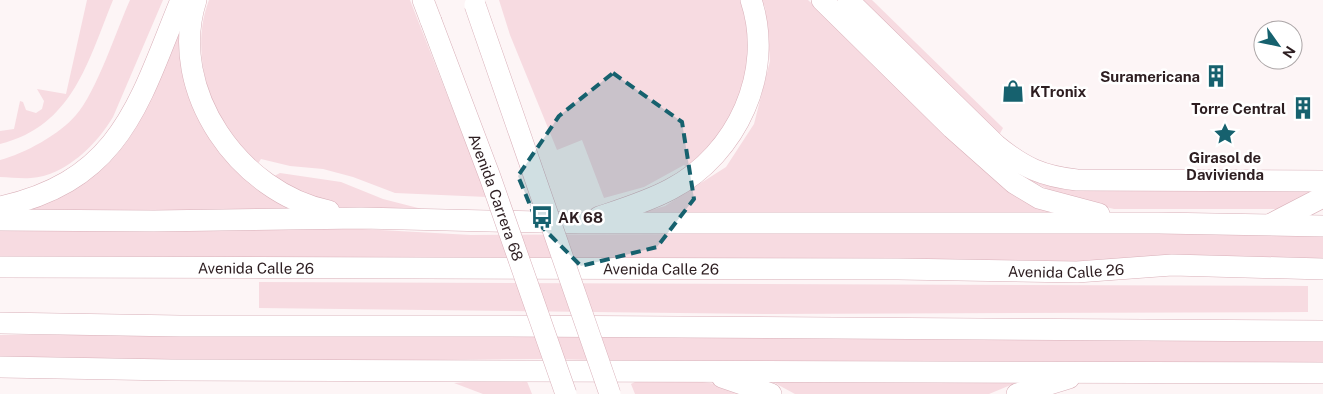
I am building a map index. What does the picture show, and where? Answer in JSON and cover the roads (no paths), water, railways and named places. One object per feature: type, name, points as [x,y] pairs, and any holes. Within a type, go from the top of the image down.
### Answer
[{"type":"main road","points":[[0,207],[28,199],[68,180],[102,156],[117,139],[140,98],[181,0]]},
{"type":"main road","points":[[196,0],[192,13],[192,62],[197,89],[219,135],[236,155],[278,192],[296,202],[314,208],[361,218]]},
{"type":"main road","name":"Avenida Carrera 68","points":[[423,0],[490,177],[566,394]]},
{"type":"main road","points":[[581,223],[620,210],[671,189],[709,160],[728,138],[742,117],[756,74],[760,44],[757,18],[751,0]]},
{"type":"main road","points":[[822,0],[952,128],[1014,183],[1039,198],[1086,212],[1159,223]]},
{"type":"main road","points":[[848,0],[996,145],[1020,164],[1032,170],[1051,177],[1077,180],[1323,181]]},
{"type":"main road","points":[[475,2],[610,394]]},
{"type":"main road","points":[[1268,226],[1323,197]]},
{"type":"main road","points":[[0,220],[154,221],[361,218],[581,223],[1159,223],[1323,226]]},
{"type":"main road","name":"Avenida Calle 26","points":[[0,267],[898,269],[1077,272],[1172,266],[1323,269]]},
{"type":"main road","points":[[0,323],[180,326],[1323,331]]},
{"type":"main road","points":[[0,367],[171,370],[1323,373]]},
{"type":"main road","points":[[702,370],[771,394]]},
{"type":"main road","points":[[1017,394],[1089,372]]},
{"type":"place","name":"Suramericana","points":[[1216,76]]},
{"type":"place","name":"KTronix","points":[[1013,91]]},
{"type":"place","name":"Torre Central","points":[[1303,108]]},
{"type":"place","name":"Girasol de Davivienda","points":[[1225,134]]},
{"type":"place","name":"AK 68","points":[[542,217]]}]
